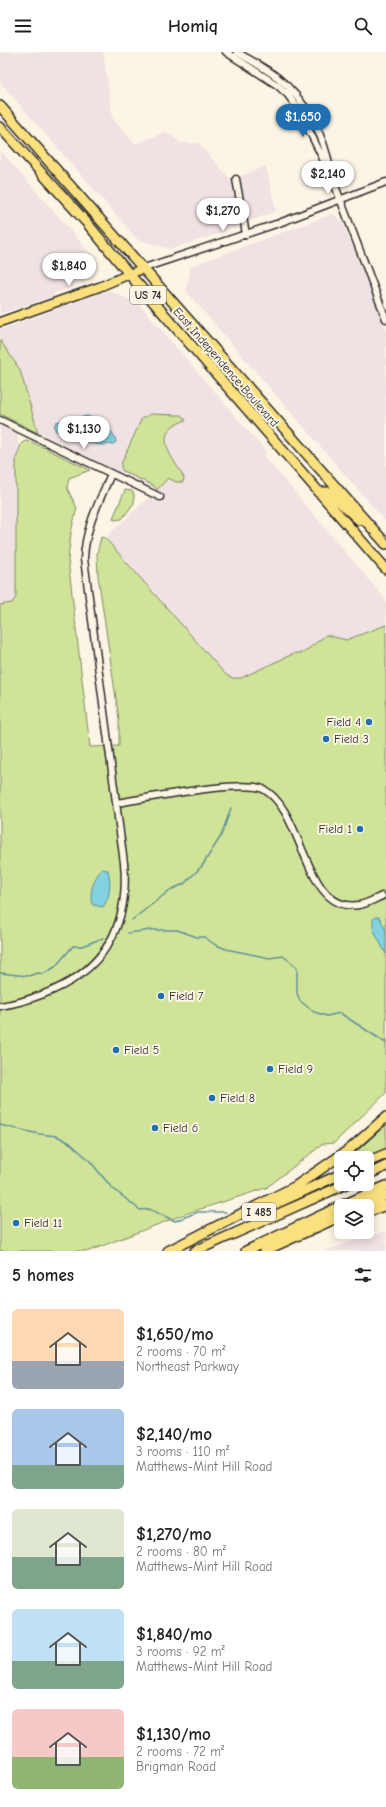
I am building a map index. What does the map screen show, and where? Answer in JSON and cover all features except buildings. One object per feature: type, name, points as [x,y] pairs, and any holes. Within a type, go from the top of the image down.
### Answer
[{"type":"highway","name":"East Independence Boulevard","points":[[0,106],[383,541]]},
{"type":"highway","name":"East Independence Boulevard","points":[[0,127],[85,221],[130,275],[386,569]]},
{"type":"highway","points":[[318,492],[329,492],[346,510],[383,541]]},
{"type":"highway","points":[[168,1251],[296,1186],[350,1148],[386,1117]]},
{"type":"highway","points":[[374,1159],[386,1154]]},
{"type":"highway","points":[[374,1172],[386,1166]]},
{"type":"highway","name":"I 485","points":[[177,1251],[334,1177]]},
{"type":"highway","name":"I 485","points":[[357,1199],[386,1186]]},
{"type":"highway","name":"I 485","points":[[195,1251],[334,1189]]},
{"type":"highway","points":[[374,1200],[386,1195]]},
{"type":"highway","points":[[374,1209],[386,1205]]},
{"type":"highway","name":"I 485","points":[[246,1251],[334,1209]]},
{"type":"highway","points":[[265,1251],[334,1219]]},
{"type":"highway","points":[[265,1251],[334,1225]]},
{"type":"main road","points":[[0,322],[130,275],[144,268]]},
{"type":"street","points":[[226,52],[277,85],[288,95],[308,126],[331,175],[386,320]]},
{"type":"street","points":[[237,52],[276,76],[293,91],[306,107],[322,140],[331,175]]},
{"type":"street","points":[[236,179],[246,234]]},
{"type":"street","points":[[144,268],[246,234],[386,182]]},
{"type":"street","points":[[0,420],[160,497]]},
{"type":"street","points":[[0,1006],[22,1002],[67,984],[93,964],[111,940],[121,916],[126,888],[124,863],[84,560],[85,543],[89,527],[111,474]]},
{"type":"street","points":[[116,803],[238,786],[259,788],[272,796],[282,806],[318,882],[327,895],[339,902],[353,906],[364,904],[382,896]]},
{"type":"shaded area","points":[[0,52],[103,52],[113,119],[135,144],[166,132],[181,143],[198,143],[231,180],[266,166],[276,211],[217,234],[171,249],[138,240],[0,82]]},
{"type":"shaded area","points":[[0,150],[92,255],[84,283],[54,293],[54,296],[0,314]]},
{"type":"shaded area","points":[[333,214],[342,222],[386,329],[386,522],[186,291],[191,266]]},
{"type":"shaded area","points":[[109,290],[139,304],[267,453],[264,456],[386,600],[386,628],[235,685],[105,538],[157,490],[0,414],[0,330]]},
{"type":"shaded area","points":[[0,425],[18,434],[18,602],[0,605]]},
{"type":"shaded area","points":[[386,1231],[386,1251],[323,1251],[361,1239],[374,1239],[374,1235]]},
{"type":"green space","points":[[0,340],[20,370],[38,433],[0,414]]},
{"type":"green space","points":[[151,414],[181,415],[186,420],[174,425],[168,431],[166,438],[172,459],[184,478],[183,482],[176,482],[168,478],[157,490],[154,486],[123,471],[121,468],[122,462],[142,418]]},
{"type":"green space","points":[[25,441],[32,442],[90,470],[69,478],[67,488],[77,508],[71,532],[68,560],[90,747],[119,746],[119,719],[98,576],[97,554],[101,537],[105,538],[226,675],[232,678],[241,678],[295,653],[303,653],[326,635],[346,640],[386,625],[386,1093],[334,1143],[323,1144],[266,1188],[185,1214],[89,1251],[0,1251],[0,605],[12,603],[16,597],[16,459],[21,444]]},
{"type":"green space","points":[[125,490],[132,491],[134,494],[134,503],[122,519],[114,520],[113,518]]},
{"type":"green space","points":[[386,1125],[386,1158],[374,1164],[374,1151],[357,1151]]},
{"type":"water","points":[[87,416],[95,419],[109,429],[116,442],[106,445],[91,443],[56,431],[54,427],[56,422]]},
{"type":"water","points":[[102,869],[108,870],[110,879],[108,899],[103,907],[93,905],[91,901],[91,892],[94,881]]},
{"type":"water","points":[[379,917],[386,930],[386,954],[373,929],[373,919]]},
{"type":"waterway","points":[[132,920],[170,890],[184,884],[202,866],[221,836],[231,808]]},
{"type":"waterway","points":[[128,933],[151,930],[177,930],[197,937],[204,937],[214,944],[226,949],[269,958],[283,956],[297,967],[297,993],[300,1001],[314,1012],[327,1016],[340,1013],[386,1043]]},
{"type":"waterway","points":[[0,973],[28,976],[38,973],[43,974],[55,967],[73,946],[82,946],[103,938]]},
{"type":"waterway","points":[[0,1125],[39,1134],[57,1136],[70,1143],[89,1160],[112,1188],[140,1210],[149,1209],[175,1221],[198,1212],[226,1212]]},
{"type":"place","name":"Field 4","points":[[369,722]]},
{"type":"place","name":"Field 3","points":[[326,739]]},
{"type":"place","name":"Field 1","points":[[360,829]]},
{"type":"place","name":"Field 7","points":[[161,996]]},
{"type":"place","name":"Field 5","points":[[116,1050]]},
{"type":"place","name":"Field 9","points":[[270,1069]]},
{"type":"place","name":"Field 8","points":[[212,1098]]},
{"type":"place","name":"Field 6","points":[[155,1128]]},
{"type":"place","name":"Field 11","points":[[16,1223]]}]
